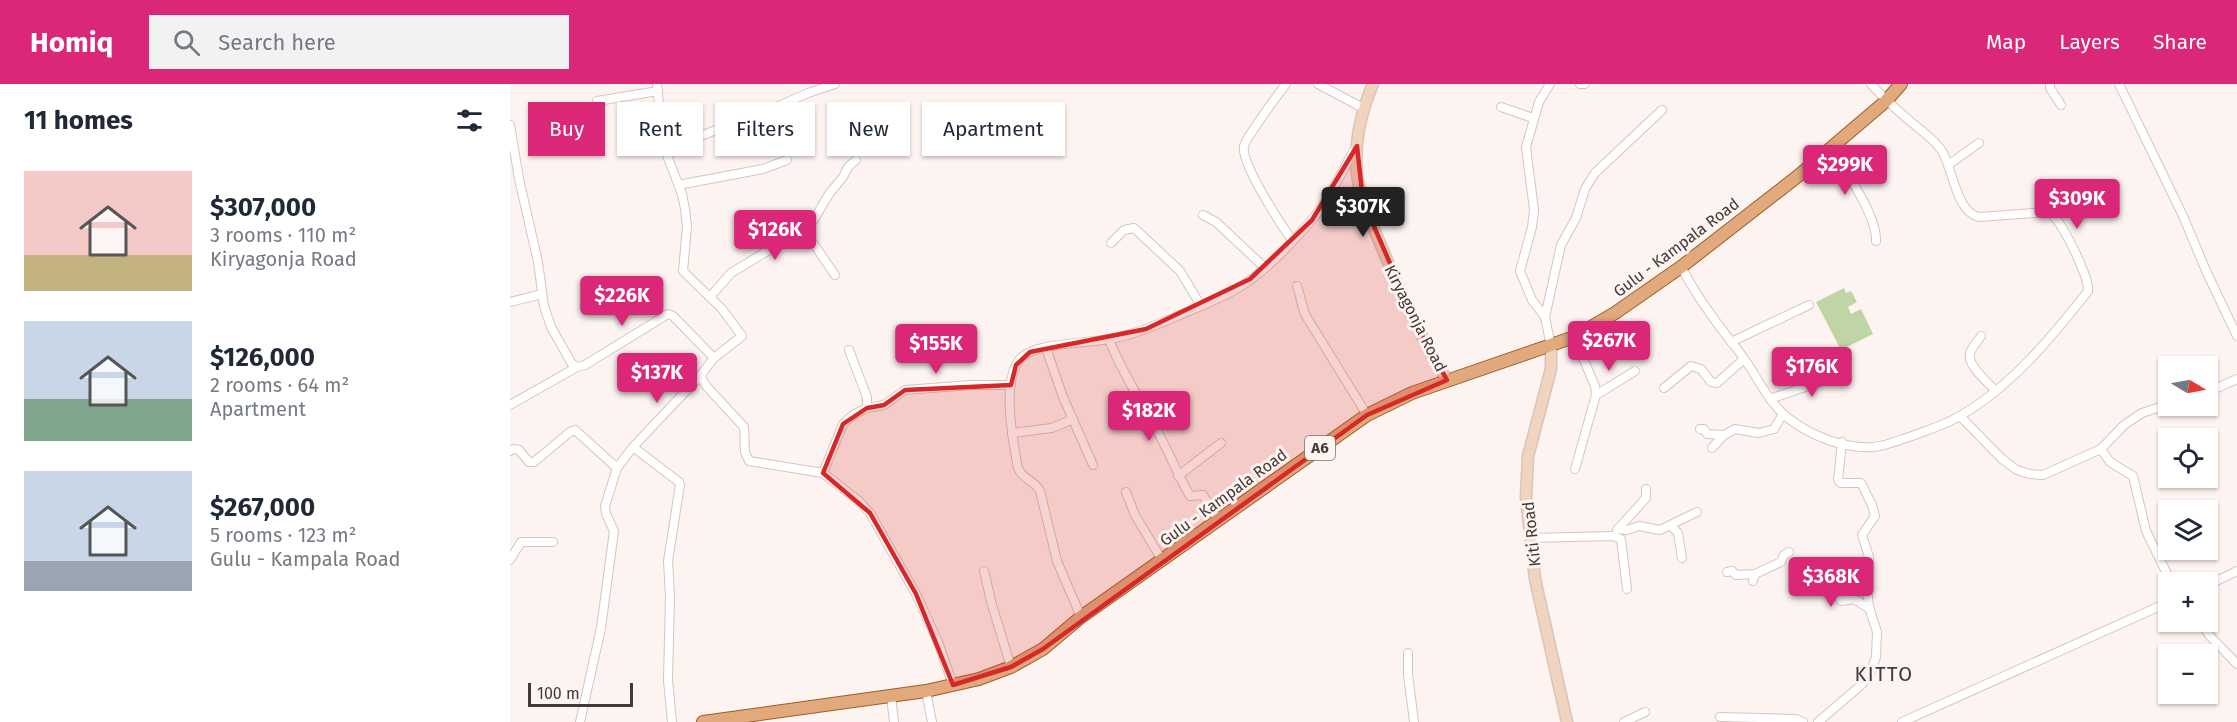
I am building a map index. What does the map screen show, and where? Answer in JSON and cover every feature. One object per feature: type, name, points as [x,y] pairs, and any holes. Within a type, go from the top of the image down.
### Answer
[{"type":"main road","name":"Gulu - Kampala Road","points":[[708,722],[784,709],[926,691],[979,679],[1011,667],[1043,649],[1081,617],[1367,416],[1412,393],[1574,337],[1615,313],[1681,267],[1798,176],[1886,101],[1901,84]]},
{"type":"street","points":[[703,135],[747,120],[808,93],[836,84]]},
{"type":"street","points":[[1286,84],[1246,140],[1243,153],[1267,200],[1292,240]]},
{"type":"street","points":[[1318,84],[1363,108]]},
{"type":"street","name":"Kiryagonja Road","points":[[1373,84],[1363,108],[1357,146],[1357,174],[1363,201],[1414,320],[1434,360],[1448,380]]},
{"type":"street","points":[[1545,317],[1532,300],[1520,271],[1532,227],[1534,210],[1533,187],[1527,167],[1526,147],[1539,102],[1550,84]]},
{"type":"street","points":[[1580,84],[1586,84]]},
{"type":"street","points":[[1681,267],[1709,313],[1783,414],[1815,435],[1854,446],[1879,446],[1933,428],[1960,416],[1978,405],[2026,363],[2088,291],[2089,285],[2084,272],[2054,214],[2042,212],[1974,216],[1963,206],[1948,165],[1936,143],[1886,101],[1871,84]]},
{"type":"street","points":[[2050,84],[2050,88],[2061,105]]},
{"type":"street","points":[[2119,84],[2183,216],[2237,336]]},
{"type":"street","points":[[597,101],[657,87],[658,102]]},
{"type":"street","points":[[1501,107],[1533,118]]},
{"type":"street","points":[[1551,346],[1545,317],[1562,245],[1576,218],[1585,189],[1591,178],[1662,110]]},
{"type":"street","points":[[510,125],[519,179],[538,262],[544,306],[555,334],[572,364],[577,367]]},
{"type":"street","points":[[1948,165],[1979,143]]},
{"type":"street","points":[[1081,617],[1057,561],[1040,490],[1035,483],[1020,473],[1012,433],[1011,385],[1012,375],[1022,357],[1030,352],[1046,348],[1109,339],[1146,329],[1233,291],[1264,267],[1312,219],[1357,146]]},
{"type":"street","points":[[1831,147],[1869,213],[1876,233],[1876,241]]},
{"type":"street","points":[[580,722],[601,628],[614,531],[605,506],[617,468],[633,447],[714,358],[742,336],[722,309],[682,271],[687,226],[685,209],[666,156]]},
{"type":"street","points":[[678,185],[763,169],[787,160]]},
{"type":"street","points":[[710,297],[731,273],[813,221],[848,167],[856,160]]},
{"type":"street","points":[[1203,215],[1216,222],[1264,267]]},
{"type":"street","points":[[1111,243],[1124,230],[1134,228],[1180,271],[1201,306]]},
{"type":"street","points":[[797,233],[809,237],[835,275]]},
{"type":"street","points":[[1297,286],[1300,303],[1306,316],[1367,416]]},
{"type":"street","points":[[510,302],[542,294]]},
{"type":"street","points":[[1731,342],[1809,305]]},
{"type":"street","points":[[510,405],[577,367],[585,365],[668,314],[673,316],[714,358]]},
{"type":"street","points":[[1981,336],[1970,353],[1969,359],[1995,390]]},
{"type":"street","points":[[1574,337],[1592,378],[1596,394],[1575,469]]},
{"type":"street","points":[[1109,339],[1122,369],[1190,496],[1203,495],[1219,521]]},
{"type":"street","name":"Kiti Road","points":[[1551,346],[1551,369],[1528,456],[1526,496],[1536,579],[1567,722]]},
{"type":"street","points":[[1046,348],[1093,465]]},
{"type":"street","points":[[849,350],[867,397],[867,408]]},
{"type":"street","points":[[1664,388],[1692,366],[1701,369],[1711,382],[1717,382],[1744,359]]},
{"type":"street","points":[[1596,394],[1635,371]]},
{"type":"street","points":[[1770,399],[1846,373]]},
{"type":"street","points":[[700,376],[707,387],[744,427],[745,452],[749,461],[823,473],[860,502],[870,513],[916,594],[938,642],[953,685]]},
{"type":"street","points":[[2218,388],[2237,379]]},
{"type":"street","points":[[823,473],[843,424],[853,415],[867,408],[884,405],[905,390],[971,385],[1011,385]]},
{"type":"street","points":[[1960,416],[2002,459],[2017,470],[2043,475],[2101,449],[2124,425],[2142,413],[2158,408]]},
{"type":"street","points":[[1712,448],[1724,435],[1735,429],[1759,433],[1774,429],[1783,414]]},
{"type":"street","points":[[1012,433],[1052,428],[1073,419]]},
{"type":"street","points":[[1700,429],[1704,429],[1707,434],[1724,435]]},
{"type":"street","points":[[510,451],[519,450],[529,462],[534,462],[575,430],[617,468]]},
{"type":"street","points":[[1818,722],[1860,686],[1872,669],[1878,639],[1870,609],[1867,578],[1869,557],[1862,535],[1875,516],[1872,504],[1861,483],[1840,483],[1838,480],[1842,442]]},
{"type":"street","points":[[1178,476],[1221,443]]},
{"type":"street","points":[[633,447],[680,485],[668,561],[670,596],[668,680],[672,722]]},
{"type":"street","points":[[2101,449],[2110,462],[2133,476],[2146,531],[2165,572]]},
{"type":"street","points":[[1612,536],[1646,498],[1646,489]]},
{"type":"street","points":[[1126,492],[1134,515],[1162,560]]},
{"type":"street","points":[[1618,529],[1627,530],[1639,526],[1660,530],[1697,512]]},
{"type":"street","points":[[1671,526],[1678,533],[1682,558]]},
{"type":"street","points":[[1530,538],[1612,536],[1621,539],[1627,590]]},
{"type":"street","points":[[510,560],[521,542],[553,542]]},
{"type":"street","points":[[1727,572],[1732,571],[1736,575],[1754,578],[1781,562],[1784,555],[1789,552]]},
{"type":"street","points":[[1824,569],[1841,601],[1854,599],[1870,609]]},
{"type":"street","points":[[984,571],[1011,667]]},
{"type":"street","points":[[2218,580],[2237,571]]},
{"type":"street","points":[[1902,722],[2158,607]]},
{"type":"street","points":[[2208,632],[2237,664]]},
{"type":"street","points":[[1408,653],[1408,674],[1414,722]]},
{"type":"street","points":[[926,691],[932,722]]},
{"type":"street","points":[[891,696],[894,722]]},
{"type":"street","points":[[778,722],[778,717],[784,709]]},
{"type":"street","points":[[1624,722],[1645,712]]},
{"type":"street","points":[[1720,717],[1796,719],[1803,722]]},
{"type":"highlighted area","points":[[1357,146],[1363,201],[1419,330],[1447,380],[1367,415],[1043,649],[1011,667],[953,685],[916,594],[870,513],[823,473],[843,424],[867,408],[884,405],[905,390],[1011,385],[1016,365],[1030,352],[1146,329],[1250,279],[1312,220]]},
{"type":"green space","points":[[1844,288],[1846,293],[1851,291],[1857,302],[1848,307],[1851,314],[1861,309],[1873,334],[1841,350],[1816,302]]},
{"type":"district","name":"KITTO","points":[[1884,674]]}]
